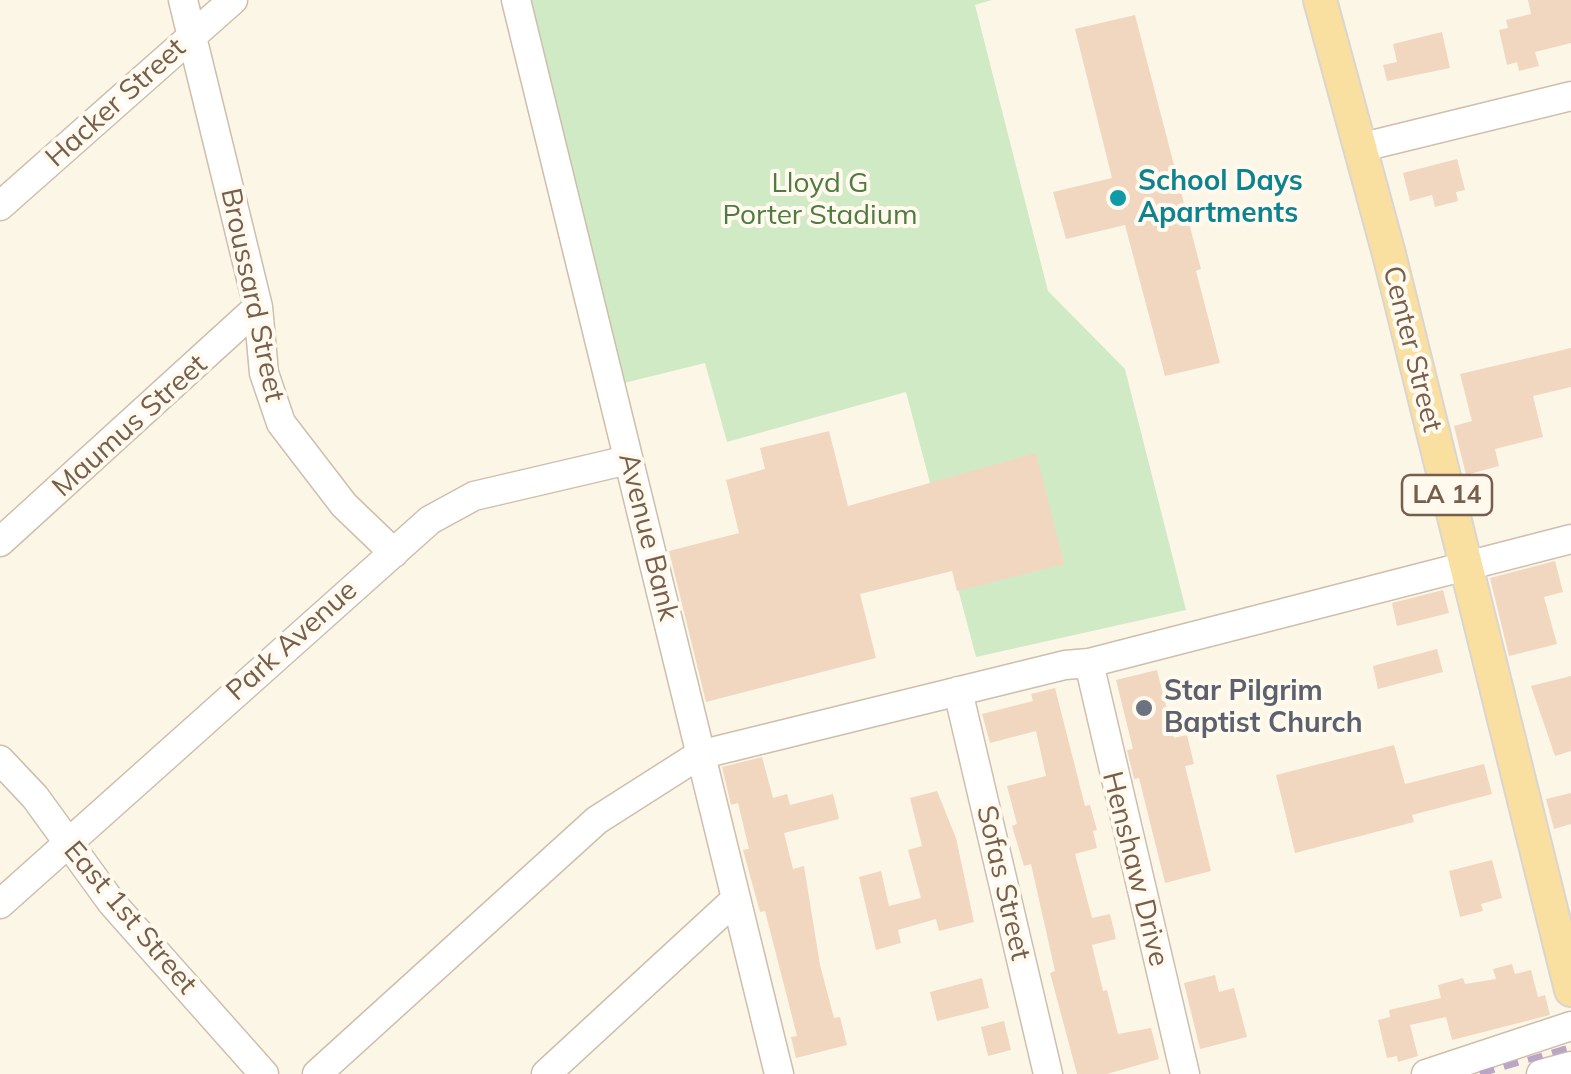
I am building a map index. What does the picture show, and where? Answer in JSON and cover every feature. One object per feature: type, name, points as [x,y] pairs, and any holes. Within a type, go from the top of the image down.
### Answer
[{"type":"main road","name":"Center Street","points":[[1320,0],[1571,990]]},
{"type":"street","name":"Broussard Street","points":[[183,0],[258,306],[264,372],[280,423],[344,506],[394,553]]},
{"type":"street","name":"Hacker Street","points":[[0,206],[233,0]]},
{"type":"street","name":"Avenue Bank","points":[[516,0],[779,1074]]},
{"type":"street","points":[[1359,148],[1571,96]]},
{"type":"street","name":"Maumus Street","points":[[0,542],[258,306]]},
{"type":"street","name":"Park Avenue","points":[[0,904],[430,520],[474,496],[628,460]]},
{"type":"street","points":[[317,1074],[597,820],[699,754],[1089,662],[1571,539]]},
{"type":"street","name":"Henshaw Drive","points":[[1089,662],[1092,693],[1184,1074]]},
{"type":"street","name":"Sofas Street","points":[[958,691],[1048,1074]]},
{"type":"street","name":"East 1st Street","points":[[0,760],[112,903],[264,1074]]},
{"type":"street","points":[[546,1074],[736,899]]},
{"type":"street","points":[[1426,1074],[1571,1026]]},
{"type":"street","points":[[1541,1074],[1571,1066]]},
{"type":"green space","name":"Lloyd G Porter Stadium","points":[[526,0],[992,0],[975,5],[1048,291],[1125,369],[1186,610],[976,657],[906,392],[727,442],[705,363],[616,385]]},
{"type":"building","points":[[1528,0],[1571,0],[1571,43],[1535,52],[1539,66],[1519,71],[1517,62],[1507,65],[1499,30],[1508,28],[1506,20],[1531,14]]},
{"type":"building","name":"School Days Apartments","points":[[1135,15],[1201,269],[1196,271],[1220,363],[1165,376],[1125,225],[1066,239],[1053,192],[1112,178],[1075,29]]},
{"type":"building","points":[[1442,32],[1450,68],[1387,81],[1383,65],[1397,62],[1393,44]]},
{"type":"building","points":[[1457,159],[1465,190],[1456,192],[1458,201],[1435,207],[1432,195],[1410,201],[1403,173]]},
{"type":"building","points":[[1571,348],[1571,387],[1533,396],[1543,437],[1495,449],[1499,466],[1466,475],[1454,426],[1472,421],[1460,374]]},
{"type":"building","points":[[829,431],[848,506],[1036,453],[1064,564],[957,591],[952,571],[860,594],[876,658],[706,702],[669,551],[739,533],[726,480],[765,469],[760,448]]},
{"type":"building","points":[[1555,561],[1563,592],[1544,597],[1557,644],[1509,656],[1490,578]]},
{"type":"building","points":[[1443,590],[1449,613],[1397,626],[1392,603]]},
{"type":"building","points":[[1437,649],[1443,672],[1378,689],[1373,666]]},
{"type":"building","points":[[1157,670],[1174,738],[1187,735],[1194,764],[1185,766],[1211,871],[1165,883],[1139,778],[1134,779],[1127,750],[1133,749],[1116,680]]},
{"type":"building","points":[[1571,676],[1571,751],[1555,756],[1531,686]]},
{"type":"building","points":[[1055,688],[1085,806],[1090,805],[1097,830],[1093,831],[1097,848],[1075,854],[1092,918],[1110,914],[1116,939],[1092,945],[1103,991],[1107,990],[1118,1034],[1151,1028],[1159,1059],[1107,1074],[1077,1074],[1050,973],[1055,971],[1031,864],[1024,866],[1012,826],[1017,824],[1007,786],[1046,776],[1036,731],[990,743],[982,714],[1033,701],[1031,694]]},
{"type":"building","points":[[1394,745],[1405,784],[1484,764],[1492,794],[1412,815],[1414,822],[1295,853],[1276,775]]},
{"type":"building","points":[[762,757],[773,798],[787,794],[790,805],[833,794],[839,819],[784,833],[793,869],[804,866],[820,965],[834,1018],[840,1017],[847,1045],[796,1058],[791,1037],[797,1036],[765,911],[760,912],[743,850],[749,849],[738,803],[731,805],[722,767]]},
{"type":"building","points":[[937,791],[956,838],[974,922],[939,931],[936,919],[898,930],[901,943],[876,950],[859,877],[881,871],[889,906],[921,898],[908,850],[922,846],[910,798]]},
{"type":"building","points":[[1571,793],[1571,824],[1554,829],[1546,799]]},
{"type":"building","points":[[1492,860],[1502,898],[1481,904],[1483,911],[1460,917],[1449,871]]},
{"type":"building","points":[[1512,964],[1515,974],[1531,970],[1538,997],[1545,995],[1550,1015],[1452,1040],[1446,1017],[1410,1025],[1418,1056],[1398,1062],[1397,1056],[1387,1058],[1378,1020],[1390,1017],[1389,1010],[1441,998],[1438,985],[1463,978],[1465,984],[1496,979],[1493,969]]},
{"type":"building","points":[[1215,975],[1219,992],[1234,988],[1247,1037],[1200,1049],[1184,983]]},
{"type":"building","points":[[982,978],[989,1008],[937,1021],[930,992]]},
{"type":"building","points":[[1004,1021],[1011,1050],[988,1056],[981,1027]]},
{"type":"railway","points":[[1480,1074],[1571,1047]]},
{"type":"place","name":"School Days Apartments","points":[[1118,198]]},
{"type":"place","name":"Star Pilgrim Baptist Church","points":[[1144,708]]}]
